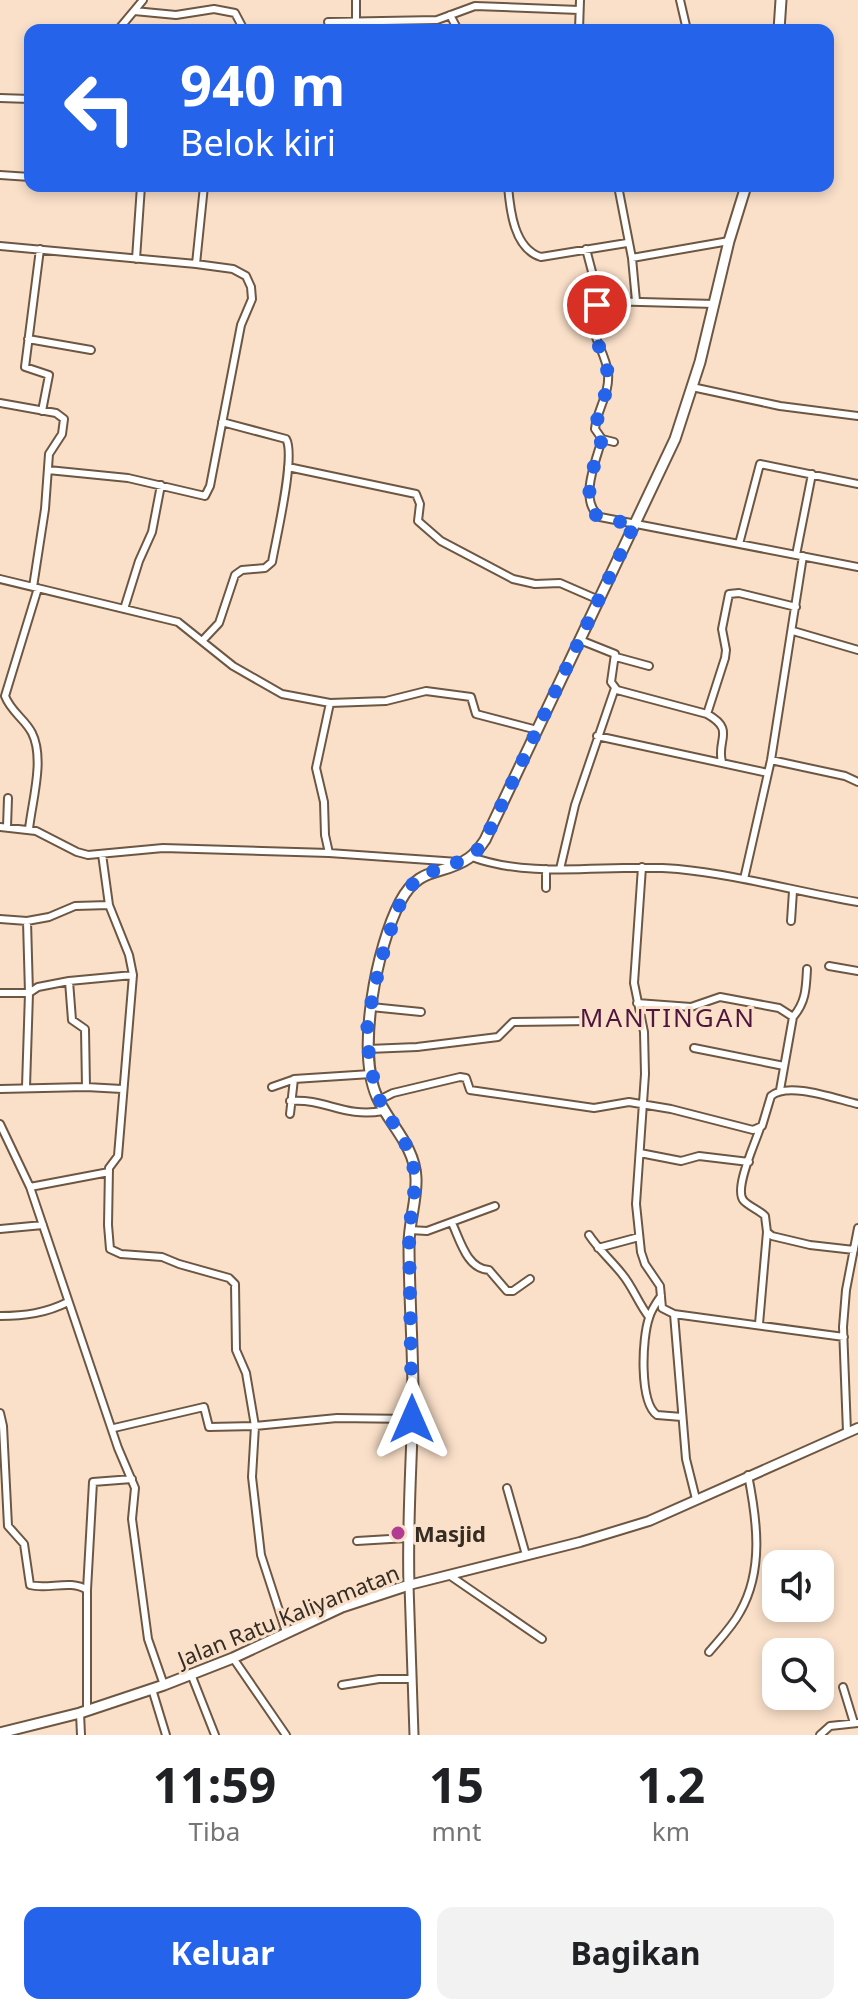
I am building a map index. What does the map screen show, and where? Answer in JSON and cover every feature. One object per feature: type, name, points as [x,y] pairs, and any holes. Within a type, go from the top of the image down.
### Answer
[{"type":"main road","points":[[779,24],[781,0]]},
{"type":"main road","points":[[409,1585],[407,1538],[412,1419],[409,1231],[416,1178],[404,1140],[383,1111],[379,1100],[371,1074],[366,1036],[385,946],[401,901],[414,882],[422,875],[472,857],[485,840],[670,451],[692,387],[743,192]]},
{"type":"main road","name":"Jalan Ratu Kaliyamatan","points":[[0,1733],[83,1712],[164,1685],[233,1658],[342,1607],[409,1585],[649,1521],[858,1428]]},
{"type":"street","points":[[123,24],[143,0]]},
{"type":"street","points":[[356,0],[356,23]]},
{"type":"street","points":[[579,24],[580,0]]},
{"type":"street","points":[[680,0],[686,24]]},
{"type":"street","points":[[390,24],[437,20],[475,6],[579,10]]},
{"type":"street","points":[[134,11],[176,15],[225,9],[235,13],[241,24]]},
{"type":"street","points":[[450,15],[455,24]]},
{"type":"street","points":[[328,22],[360,24]]},
{"type":"street","points":[[0,98],[24,99]]},
{"type":"street","points":[[0,175],[24,177]]},
{"type":"street","points":[[136,259],[141,192]]},
{"type":"street","points":[[196,264],[203,192]]},
{"type":"street","points":[[509,192],[521,242],[529,252],[541,257],[627,243]]},
{"type":"street","points":[[619,192],[632,258],[636,301]]},
{"type":"street","points":[[632,258],[729,241]]},
{"type":"street","points":[[0,246],[196,264],[240,272],[246,276],[251,287],[252,299],[241,325],[210,486],[205,496],[88,472],[48,470]]},
{"type":"street","points":[[40,249],[25,368],[49,375],[42,411]]},
{"type":"street","points":[[586,249],[600,302]]},
{"type":"street","points":[[614,442],[602,439],[596,433],[595,426],[608,392],[608,373],[591,324],[594,309],[600,302],[715,304]]},
{"type":"street","points":[[28,339],[91,350]]},
{"type":"street","points":[[692,387],[780,406],[858,416]]},
{"type":"street","points":[[0,403],[56,413],[64,419],[62,434],[50,450],[36,588],[5,696],[11,709],[32,733],[35,744],[36,765],[29,829]]},
{"type":"street","points":[[203,640],[219,623],[235,575],[242,570],[265,568],[272,562],[290,445],[286,439],[222,422]]},
{"type":"street","points":[[602,439],[589,494],[591,509],[600,517],[858,567]]},
{"type":"street","points":[[739,544],[760,464],[858,484]]},
{"type":"street","points":[[288,467],[416,494],[420,504],[418,521],[441,541],[513,579],[535,584],[560,583],[599,600]]},
{"type":"street","points":[[744,879],[771,760],[793,631],[812,474]]},
{"type":"street","points":[[124,609],[152,532],[161,485]]},
{"type":"street","points":[[0,579],[178,622],[233,666],[282,694],[330,703],[386,701],[426,691],[447,692],[471,697],[476,714],[537,730]]},
{"type":"street","points":[[707,714],[725,658],[722,629],[729,594],[739,593],[796,607]]},
{"type":"street","points":[[793,631],[858,650]]},
{"type":"street","points":[[580,640],[616,657],[649,666]]},
{"type":"street","points":[[616,657],[611,682],[615,688],[707,714],[719,722],[723,730],[722,762]]},
{"type":"street","points":[[560,869],[597,736],[615,688]]},
{"type":"street","points":[[329,853],[324,802],[316,768],[330,703]]},
{"type":"street","points":[[597,736],[768,773]]},
{"type":"street","points":[[771,760],[845,776],[858,782]]},
{"type":"street","points":[[8,798],[4,827],[29,829],[77,852],[102,854],[163,848],[329,853],[462,862]]},
{"type":"street","points":[[102,854],[109,905],[129,955],[133,975],[118,1156],[109,1172],[108,1225],[112,1251],[162,1257],[225,1277],[235,1284],[236,1350],[246,1373],[255,1426],[252,1477],[261,1555],[286,1632]]},
{"type":"street","points":[[472,857],[486,862],[546,869],[642,867],[744,879],[858,902]]},
{"type":"street","points":[[642,867],[634,983],[644,1032],[644,1104],[636,1190],[643,1259],[658,1282],[662,1308],[674,1314],[844,1337]]},
{"type":"street","points":[[546,869],[546,888]]},
{"type":"street","points":[[791,921],[793,891]]},
{"type":"street","points":[[0,919],[27,921],[49,917],[75,906],[109,905]]},
{"type":"street","points":[[26,1087],[29,993],[27,921]]},
{"type":"street","points":[[829,966],[858,971]]},
{"type":"street","points":[[780,1090],[793,1017],[805,996],[807,969]]},
{"type":"street","points":[[0,993],[29,993],[38,987],[69,981],[133,975]]},
{"type":"street","points":[[69,981],[72,1020],[85,1029],[86,1087]]},
{"type":"street","points":[[637,1003],[691,1007],[720,997],[779,1008],[793,1017]]},
{"type":"street","points":[[371,1007],[421,1012]]},
{"type":"street","points":[[368,1049],[417,1047],[498,1037],[513,1022],[591,1021]]},
{"type":"street","points":[[694,1048],[784,1066]]},
{"type":"street","points":[[272,1087],[292,1080],[371,1074]]},
{"type":"street","points":[[379,1100],[393,1093],[460,1077],[466,1078],[470,1090],[594,1108],[616,1102],[644,1104],[753,1130],[760,1128]]},
{"type":"street","points":[[290,1114],[292,1080]]},
{"type":"street","points":[[0,1089],[122,1089]]},
{"type":"street","points":[[759,1324],[767,1232],[765,1216],[742,1200],[739,1192],[741,1178],[771,1096],[780,1090],[794,1090],[858,1104]]},
{"type":"street","points":[[290,1101],[311,1101],[354,1113],[383,1111]]},
{"type":"street","points":[[0,1124],[30,1187],[114,1428],[118,1448],[132,1479],[135,1498],[132,1519],[148,1639],[164,1685]]},
{"type":"street","points":[[640,1153],[681,1161],[699,1156],[749,1162]]},
{"type":"street","points":[[30,1187],[109,1172]]},
{"type":"street","points":[[409,1231],[424,1231],[452,1223],[495,1206]]},
{"type":"street","points":[[452,1223],[477,1268],[489,1270],[507,1291],[513,1291],[530,1279]]},
{"type":"street","points":[[0,1229],[43,1225]]},
{"type":"street","points":[[847,1432],[846,1290],[858,1228]]},
{"type":"street","points":[[767,1232],[798,1243],[854,1250]]},
{"type":"street","points":[[589,1235],[620,1271],[649,1317]]},
{"type":"street","points":[[598,1248],[639,1237]]},
{"type":"street","points":[[661,1296],[649,1317],[644,1383],[650,1408],[657,1415],[682,1417]]},
{"type":"street","points":[[0,1316],[25,1316],[68,1302]]},
{"type":"street","points":[[674,1314],[686,1459],[696,1499]]},
{"type":"street","points":[[114,1428],[204,1407],[209,1427],[337,1418],[412,1419]]},
{"type":"street","points":[[0,1413],[3,1426],[3,1497],[8,1526],[24,1544],[30,1585],[78,1585],[87,1590]]},
{"type":"street","points":[[709,1652],[742,1610],[751,1580],[758,1537],[748,1475]]},
{"type":"street","points":[[81,1735],[93,1482],[132,1479]]},
{"type":"street","points":[[507,1488],[526,1555]]},
{"type":"street","points":[[357,1541],[407,1538]]},
{"type":"street","points":[[448,1574],[542,1639]]},
{"type":"street","points":[[409,1585],[414,1735]]},
{"type":"street","points":[[233,1658],[286,1735]]},
{"type":"street","points":[[191,1674],[215,1735]]},
{"type":"street","points":[[342,1685],[379,1679],[412,1679]]},
{"type":"street","points":[[820,1735],[830,1726],[856,1723],[843,1687]]},
{"type":"street","points":[[152,1689],[166,1735]]},
{"type":"place","name":"Masjid","points":[[398,1533]]},
{"type":"district","name":"MANTINGAN","points":[[668,1017]]},
{"type":"route","points":[[412,1419],[409,1232],[416,1178],[409,1150],[383,1111],[373,1086],[366,1036],[373,993],[393,920],[414,882],[422,875],[472,857],[485,840],[635,523],[600,517],[593,512],[589,503],[602,439],[596,433],[595,426],[608,392],[606,364],[591,324],[597,305]]}]
